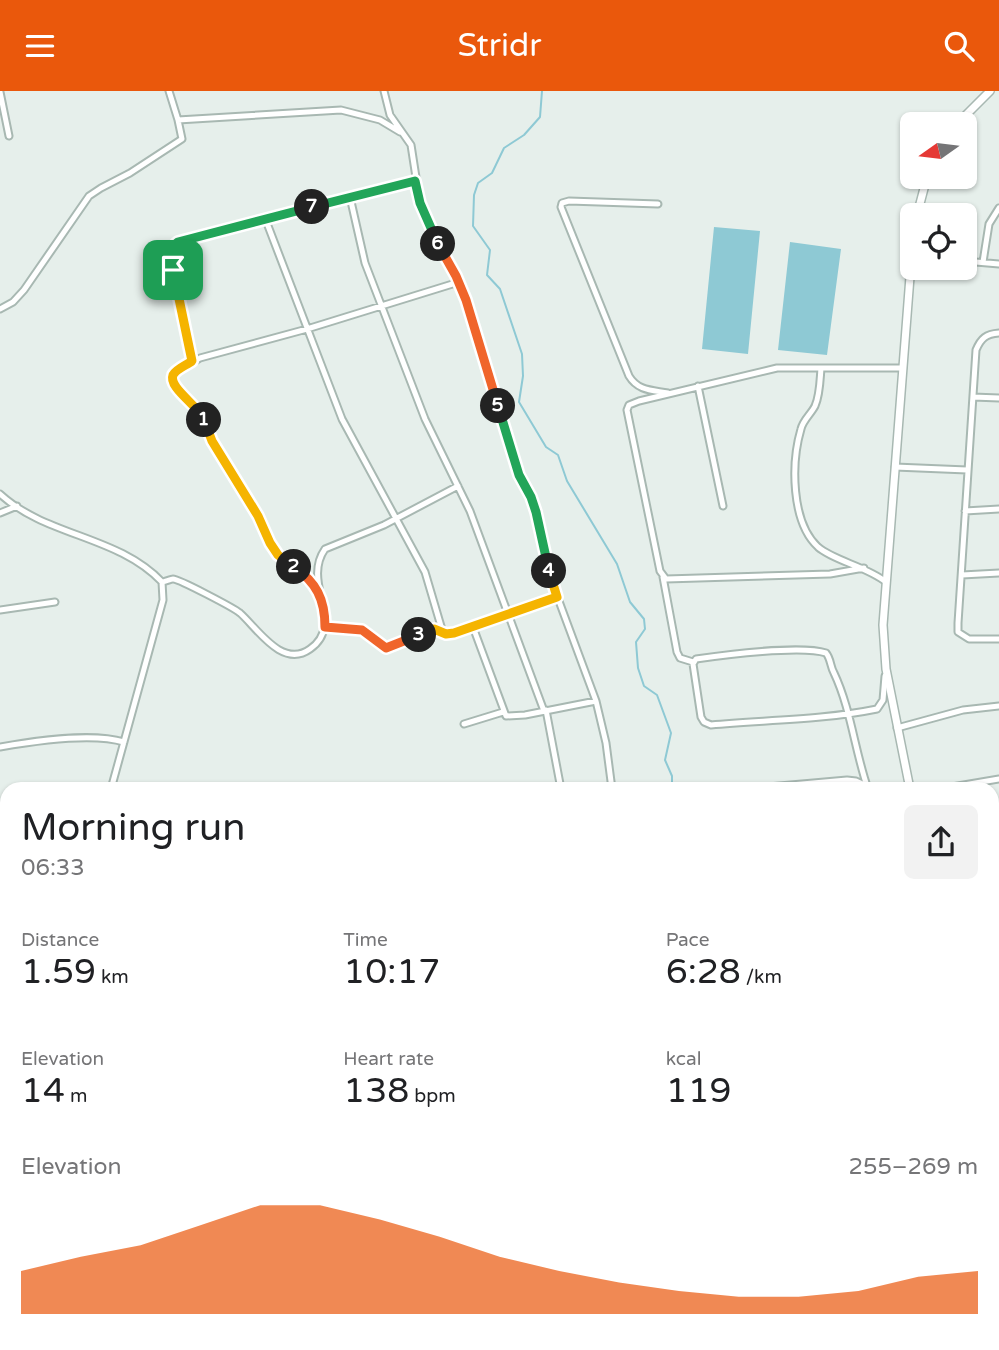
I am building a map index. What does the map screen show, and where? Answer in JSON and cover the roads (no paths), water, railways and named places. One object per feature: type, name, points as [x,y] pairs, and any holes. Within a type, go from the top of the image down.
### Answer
[{"type":"street","points":[[0,309],[13,302],[24,290],[89,196],[182,139],[169,91]]},
{"type":"street","points":[[384,91],[390,115],[411,145],[420,203],[434,237],[459,282],[519,475],[536,512],[557,597],[596,701],[606,743],[611,782]]},
{"type":"street","points":[[969,112],[990,91]]},
{"type":"street","points":[[0,92],[9,136]]},
{"type":"street","points":[[178,120],[341,110],[380,120],[404,134]]},
{"type":"street","points":[[192,361],[172,263],[173,246],[183,240],[415,181]]},
{"type":"street","points":[[350,197],[365,263],[425,419],[470,511],[545,711],[560,782]]},
{"type":"street","points":[[658,204],[569,201],[562,203],[561,207],[629,376],[643,389],[671,393]]},
{"type":"street","points":[[983,262],[989,224],[999,208]]},
{"type":"street","points":[[265,218],[342,419],[425,572],[443,633]]},
{"type":"street","points":[[977,262],[999,264]]},
{"type":"street","points":[[693,662],[701,717],[707,724],[847,713],[880,707],[885,692],[883,625],[909,280]]},
{"type":"street","points":[[321,596],[309,578],[274,549],[255,511],[212,441],[201,412],[174,385],[173,375],[192,361],[459,282]]},
{"type":"street","points":[[999,333],[986,336],[976,350],[958,632],[969,639],[999,639]]},
{"type":"street","points":[[693,662],[680,658],[677,652],[627,413],[632,404],[777,367],[903,368]]},
{"type":"street","points":[[821,368],[816,403],[801,429],[794,473],[802,524],[808,536],[824,551],[864,568],[886,582]]},
{"type":"street","points":[[698,386],[723,506]]},
{"type":"street","points":[[973,397],[999,398]]},
{"type":"street","points":[[895,467],[967,470]]},
{"type":"street","points":[[162,582],[177,580],[236,610],[269,643],[289,653],[303,653],[318,642],[325,627],[316,567],[325,549],[396,518],[458,486]]},
{"type":"street","points":[[0,493],[16,506],[48,524],[124,553],[162,582],[163,600],[113,782]]},
{"type":"street","points":[[0,513],[16,506]]},
{"type":"street","points":[[965,511],[999,509]]},
{"type":"street","points":[[663,577],[670,580],[830,574],[864,568]]},
{"type":"street","points":[[962,575],[999,573]]},
{"type":"street","points":[[325,627],[362,630],[386,648],[434,629],[449,634],[473,627],[557,597]]},
{"type":"street","points":[[0,610],[55,602]]},
{"type":"street","points":[[473,627],[503,712],[509,717],[596,701]]},
{"type":"street","points":[[693,662],[696,659],[749,653],[822,651],[829,658],[866,782]]},
{"type":"street","points":[[886,669],[909,782]]},
{"type":"street","points":[[897,728],[963,710],[999,706]]},
{"type":"street","points":[[464,724],[503,712]]},
{"type":"street","points":[[0,747],[30,741],[68,739],[110,738],[124,741]]},
{"type":"street","points":[[981,782],[999,779]]},
{"type":"street","points":[[834,782],[858,782]]},
{"type":"water","points":[[714,227],[760,231],[748,354],[702,349]]},
{"type":"water","points":[[790,242],[841,249],[827,355],[778,350]]},
{"type":"waterway","points":[[542,91],[540,117],[524,135],[504,148],[492,173],[478,183],[474,195],[473,226],[490,250],[487,275],[500,289],[522,354],[523,376],[519,402],[546,447],[558,455],[567,481],[617,564],[630,602],[644,619],[645,629],[636,642],[638,668],[644,686],[657,695],[671,733],[665,760],[672,782]]}]
